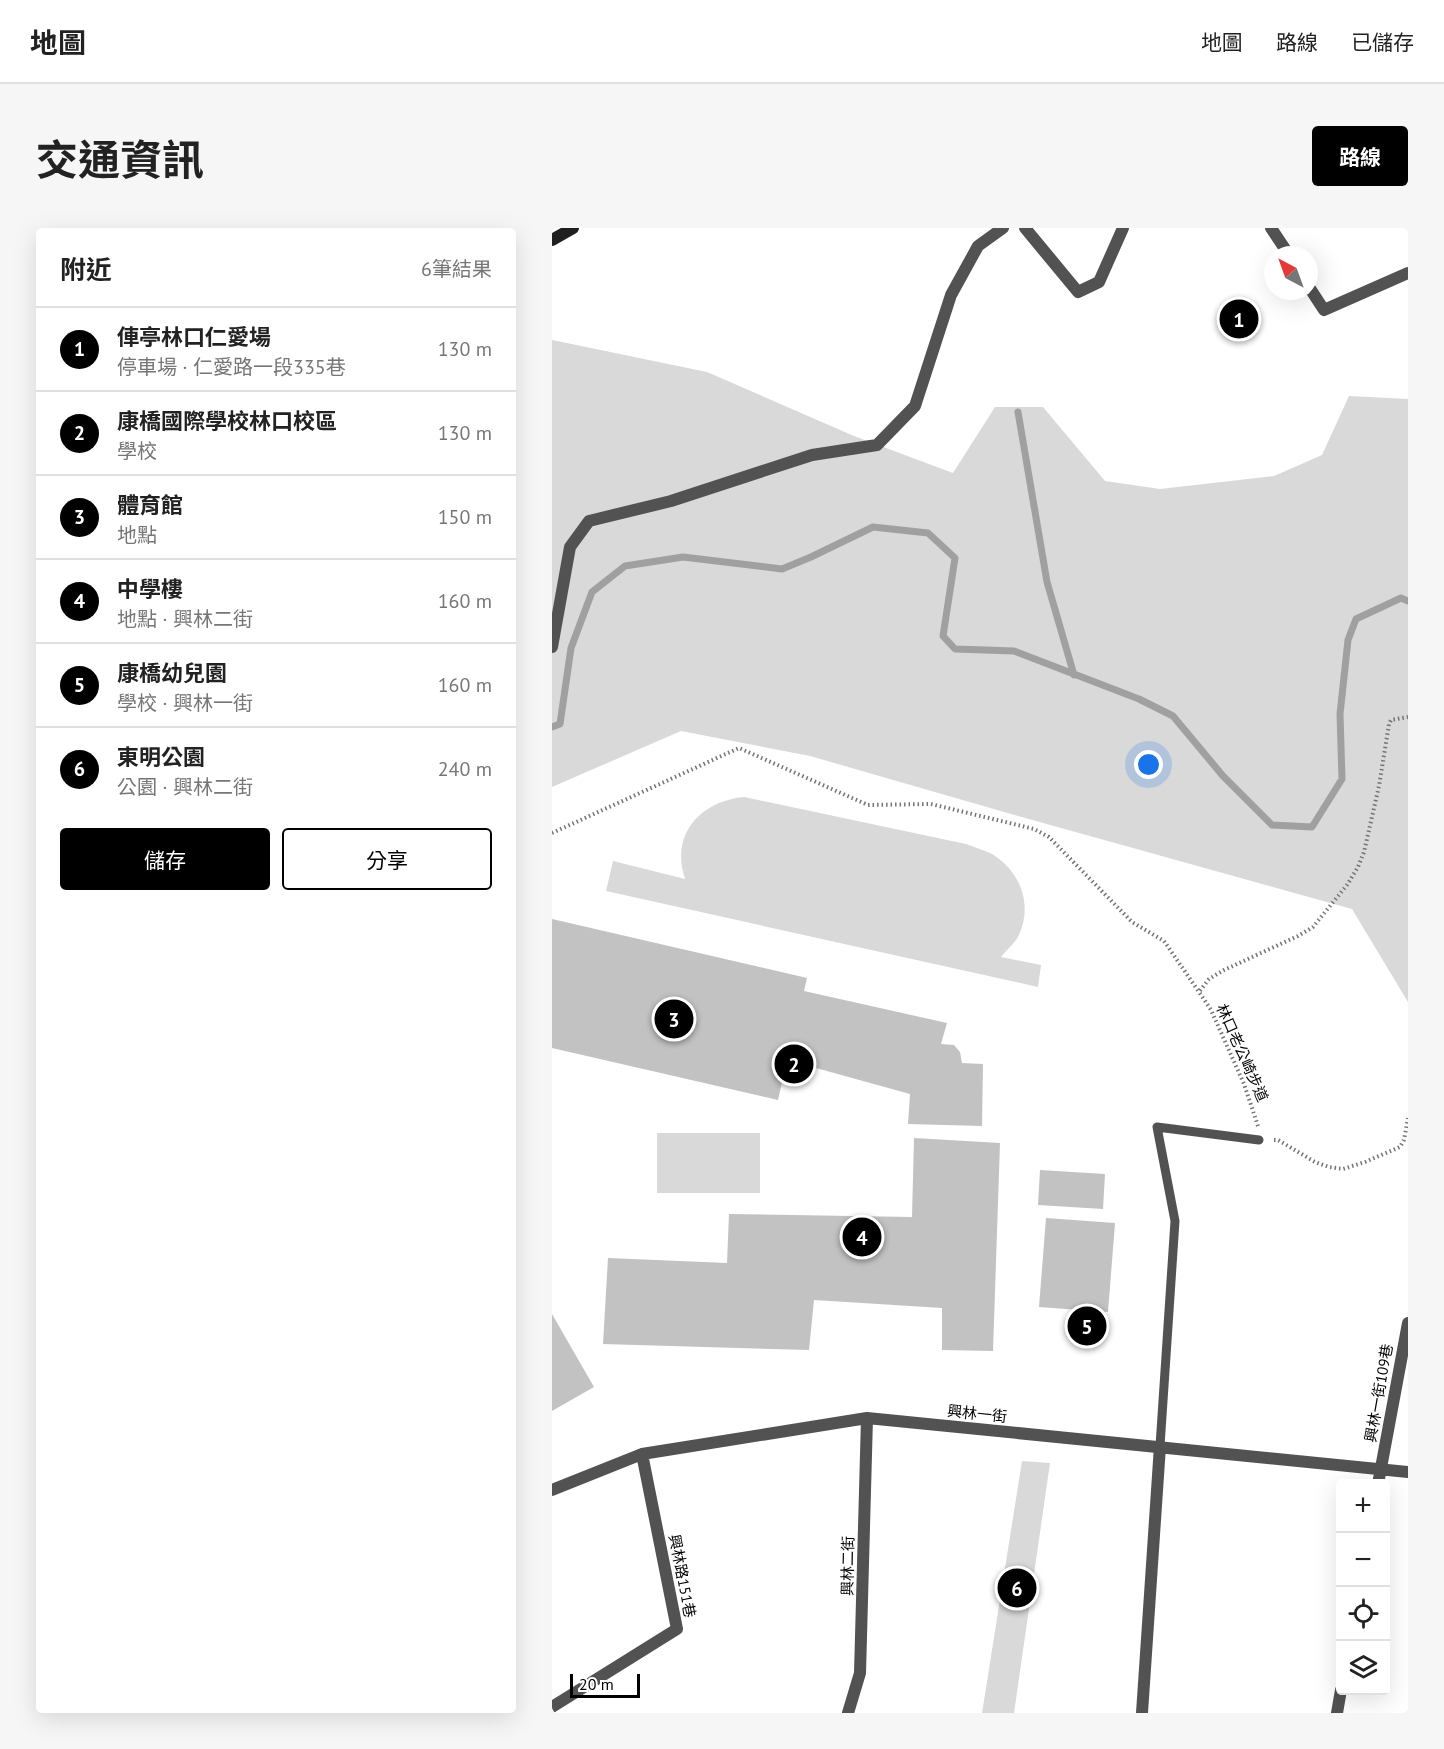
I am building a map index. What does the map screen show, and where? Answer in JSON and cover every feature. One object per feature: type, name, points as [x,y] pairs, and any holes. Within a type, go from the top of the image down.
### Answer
[{"type":"main road","points":[[552,240],[573,228]]},
{"type":"street","points":[[552,647],[570,547],[589,521],[671,501],[813,455],[877,445],[915,406],[951,295],[978,246],[1003,228]]},
{"type":"street","points":[[1025,228],[1078,292],[1099,282],[1123,228]]},
{"type":"street","points":[[1271,228],[1282,246]]},
{"type":"street","points":[[1317,300],[1324,310],[1408,273]]},
{"type":"street","name":"興林一街109巷","points":[[1379,1479],[1408,1323]]},
{"type":"street","name":"興林一街","points":[[552,1490],[642,1454],[867,1418],[1408,1472]]},
{"type":"street","name":"興林二街","points":[[848,1713],[860,1673],[867,1418]]},
{"type":"street","points":[[1142,1713],[1160,1446]]},
{"type":"street","name":"興林路151巷","points":[[552,1707],[677,1629],[642,1454]]},
{"type":"street","points":[[1337,1713],[1340,1695]]},
{"type":"lane","points":[[1160,1446],[1175,1221],[1157,1127],[1259,1140]]},
{"type":"path","name":"林口老公崎步道","points":[[1259,1140],[1257,1119],[1244,1084],[1211,1010],[1199,992],[1209,979],[1224,970],[1313,927],[1347,885],[1364,852],[1379,786],[1389,724],[1392,720],[1408,717]]},
{"type":"path","points":[[552,833],[739,748],[868,805],[931,804],[1034,829],[1049,837],[1132,922],[1164,941],[1199,992]]},
{"type":"path","points":[[1259,1140],[1278,1140],[1315,1162],[1343,1169],[1400,1147],[1404,1140],[1408,1118]]},
{"type":"shaded area","points":[[552,340],[707,372],[854,436],[953,473],[995,407],[1043,407],[1105,481],[1160,489],[1274,476],[1322,455],[1349,396],[1408,399],[1408,1002],[1352,909],[810,756],[681,731],[552,787]]},
{"type":"shaded area","points":[[744,797],[966,844],[992,854],[1010,869],[1017,879],[1024,900],[1025,912],[1019,935],[1001,957],[1041,965],[1038,987],[606,891],[613,861],[685,879],[681,863],[682,848],[685,835],[692,823],[714,805]]},
{"type":"shaded area","points":[[657,1133],[760,1133],[760,1193],[657,1193]]},
{"type":"shaded area","points":[[1022,1461],[1050,1463],[1014,1713],[982,1713]]},
{"type":"building","points":[[552,919],[807,978],[804,991],[947,1023],[941,1044],[954,1045],[960,1052],[962,1063],[983,1064],[982,1126],[908,1124],[910,1094],[787,1060],[778,1100],[552,1048]]},
{"type":"building","points":[[914,1138],[1000,1143],[993,1351],[942,1350],[942,1308],[814,1300],[809,1350],[603,1344],[608,1258],[727,1263],[729,1214],[912,1217]]},
{"type":"building","points":[[1040,1170],[1105,1174],[1103,1209],[1038,1205]]},
{"type":"building","points":[[1046,1218],[1115,1223],[1108,1312],[1039,1307]]},
{"type":"building","points":[[552,1314],[594,1387],[552,1411]]},
{"type":"waterway","points":[[1018,412],[1047,582],[1074,675]]},
{"type":"waterway","points":[[552,727],[560,724],[571,648],[592,592],[625,566],[683,557],[782,569],[873,527],[928,533],[955,558],[943,636],[955,649],[1014,651],[1139,699],[1173,716],[1223,776],[1272,825],[1312,827],[1342,779],[1340,714],[1348,640],[1356,619],[1401,598],[1408,601]]},
{"type":"place","name":"俥亭林口仁愛場","points":[[1239,319]]},
{"type":"place","name":"體育館","points":[[674,1019]]},
{"type":"place","name":"康橋國際學校林口校區","points":[[794,1064]]},
{"type":"place","name":"中學樓","points":[[862,1237]]},
{"type":"place","name":"康橋幼兒園","points":[[1087,1326]]},
{"type":"place","name":"東明公園","points":[[1017,1588]]}]
